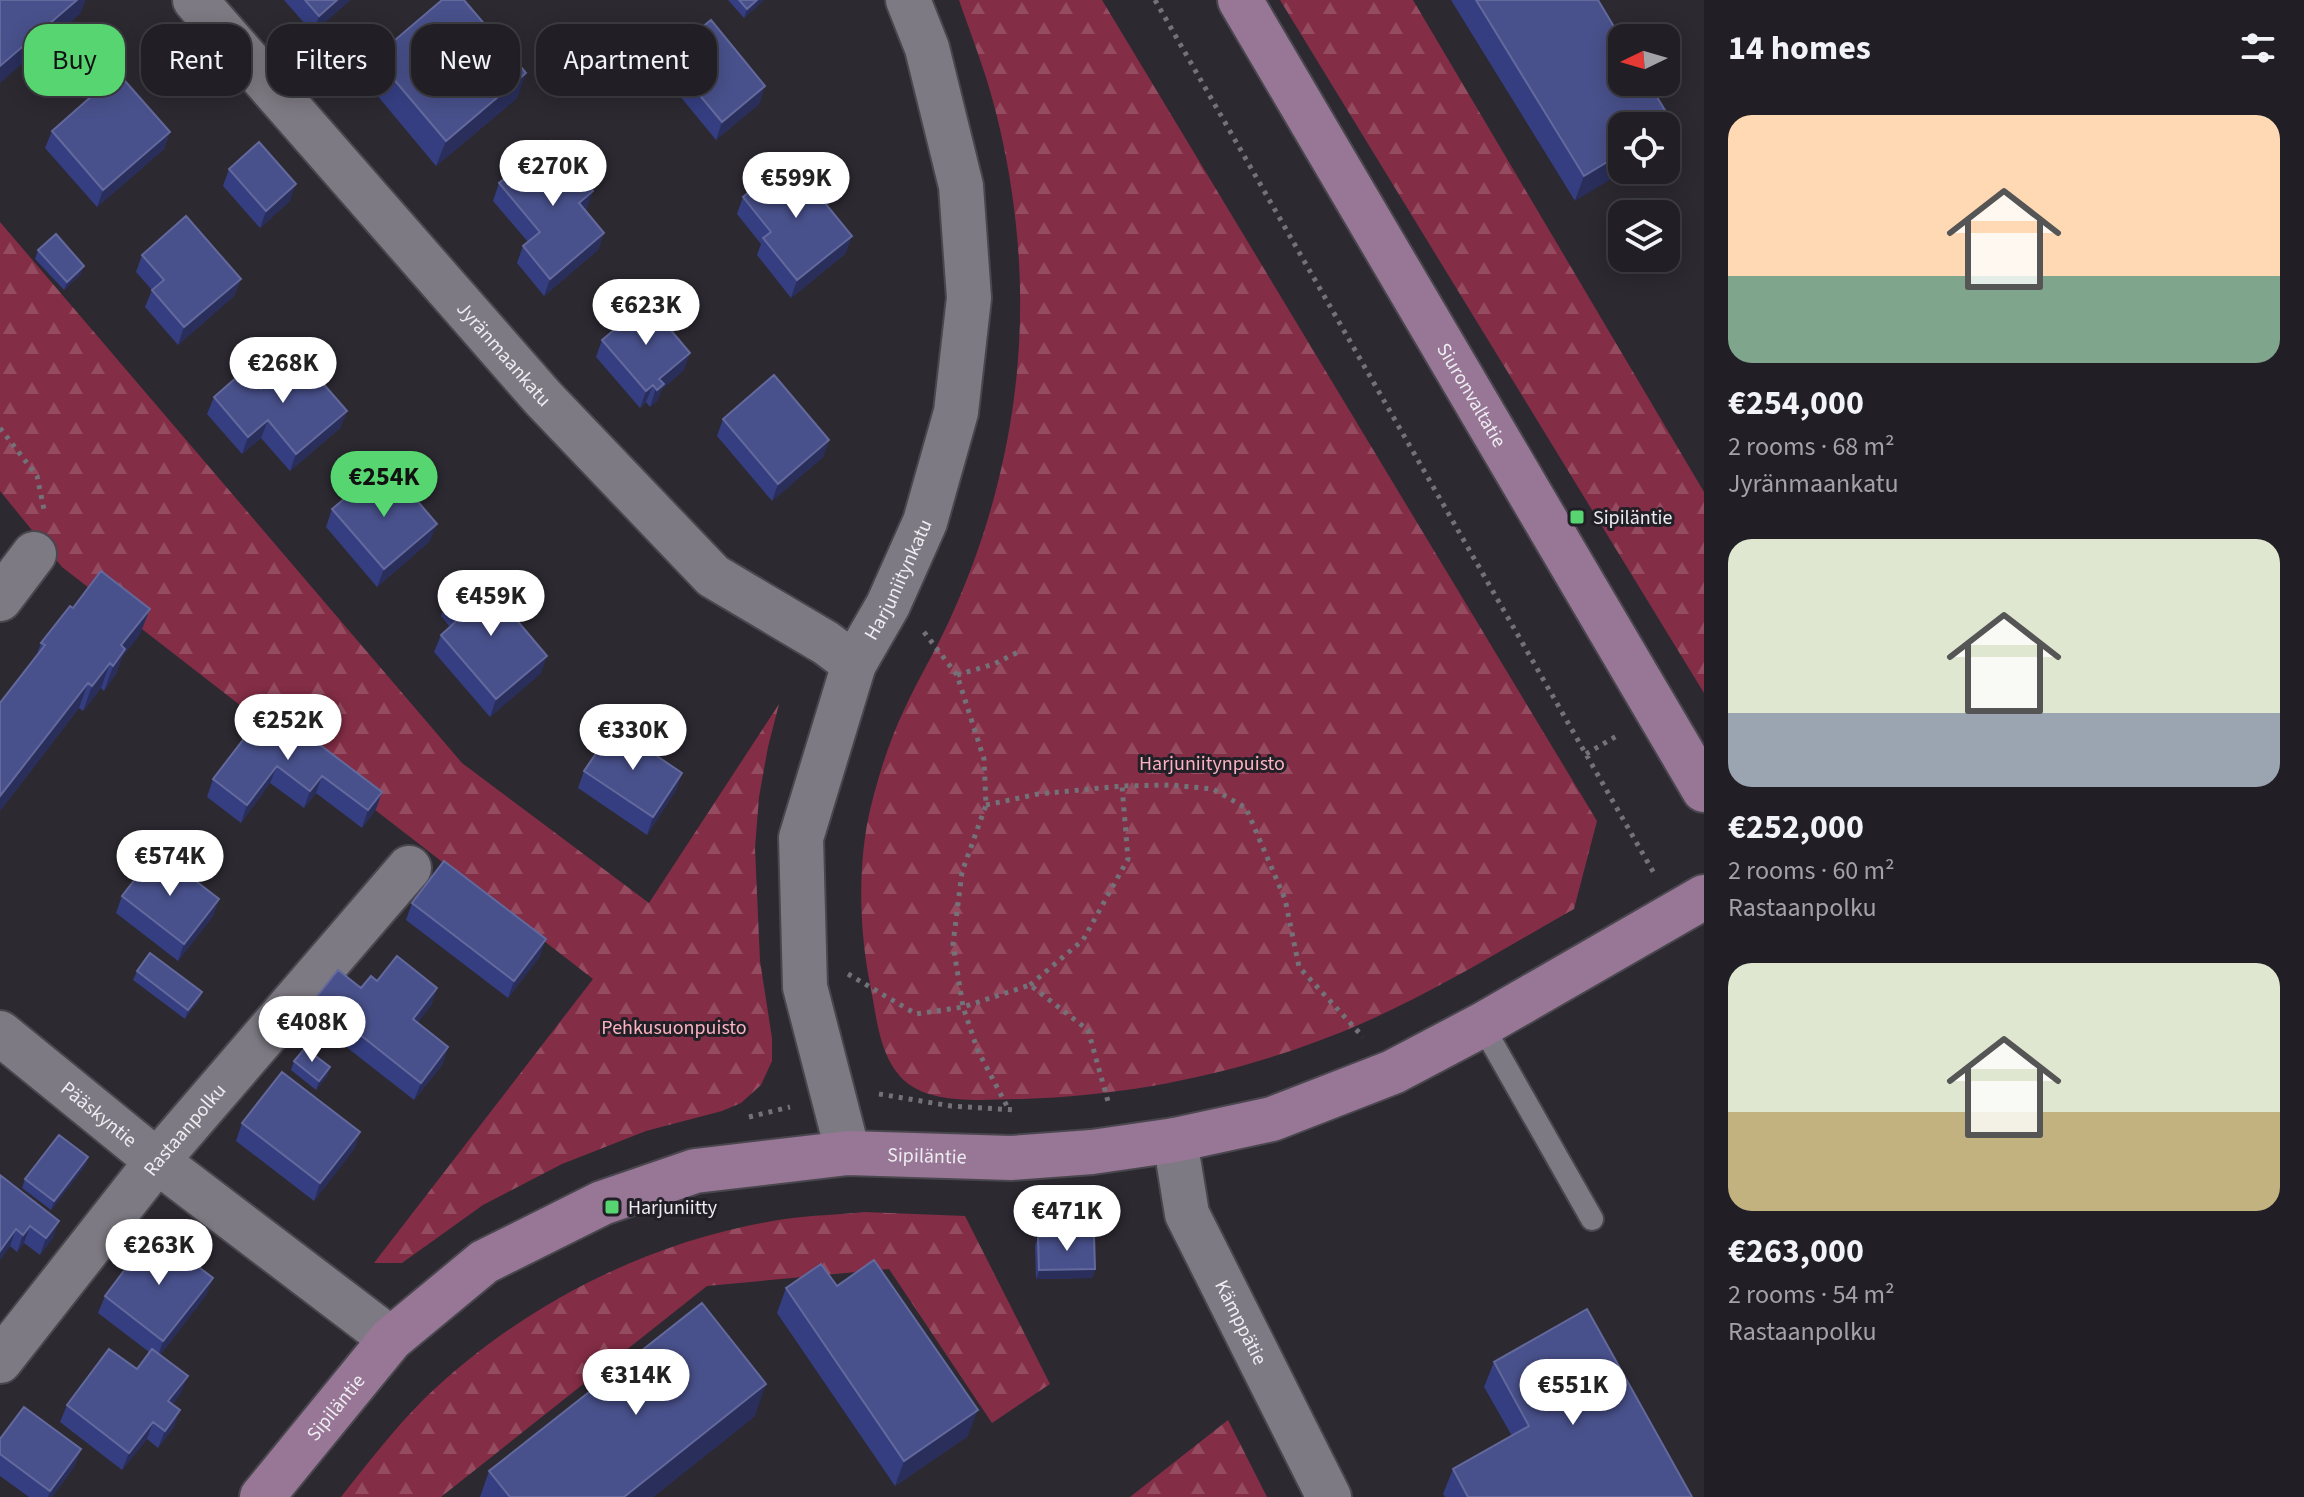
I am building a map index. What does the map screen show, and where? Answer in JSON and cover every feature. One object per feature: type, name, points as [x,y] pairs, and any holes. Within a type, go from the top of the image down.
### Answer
[{"type":"street","name":"Jyränmaankatu","points":[[195,0],[543,398],[713,576],[826,643],[854,664]]},
{"type":"street","name":"Harjuniitynkatu","points":[[848,1153],[805,987],[801,838],[854,664],[888,605],[925,522],[956,412],[969,298],[961,186],[927,48],[908,0]]},
{"type":"street","name":"Siuronvaltatie","points":[[1240,0],[1704,790]]},
{"type":"street","points":[[0,599],[34,554]]},
{"type":"street","name":"Rastaanpolku","points":[[0,1361],[157,1161],[409,868]]},
{"type":"street","name":"Sipiläntie","points":[[262,1497],[391,1339],[484,1262],[602,1203],[695,1171],[848,1153],[1011,1158],[1092,1152],[1175,1140],[1272,1119],[1393,1072],[1482,1025],[1691,904]]},
{"type":"street","name":"Pääskyntie","points":[[0,1033],[157,1161],[391,1339]]},
{"type":"street","name":"Kämppätie","points":[[1175,1140],[1187,1214],[1329,1497]]},
{"type":"lane","points":[[1482,1025],[1592,1219]]},
{"type":"path","points":[[1155,0],[1646,859],[1691,904]]},
{"type":"path","points":[[0,428],[37,476],[45,512],[34,554]]},
{"type":"path","points":[[888,605],[924,632],[957,675],[984,759],[986,805],[962,872],[953,944],[963,1007],[978,1051],[1009,1110]]},
{"type":"path","points":[[957,675],[994,664],[1022,650]]},
{"type":"path","points":[[986,805],[1038,794],[1171,785],[1213,789],[1246,808],[1285,899],[1299,967],[1364,1038]]},
{"type":"path","points":[[804,947],[916,1014],[963,1007],[1030,985],[1083,940],[1128,859],[1122,786]]},
{"type":"path","points":[[1030,985],[1088,1030],[1109,1105]]},
{"type":"green space","name":"Harjuniitynpuisto","points":[[959,0],[1102,0],[1597,821],[1574,909],[1444,983],[1363,1023],[1239,1067],[1154,1086],[1067,1097],[978,1100],[947,1098],[918,1090],[897,1073],[885,1051],[867,967],[861,898],[863,850],[871,806],[894,733],[962,593],[982,539],[1004,455],[1018,361],[1020,287],[1010,177],[990,92]]},
{"type":"green space","points":[[1280,0],[1413,0],[1704,492],[1704,693]]},
{"type":"green space","name":"Pehkusuonpuisto","points":[[0,222],[462,763],[649,903],[779,704],[759,797],[755,848],[760,961],[772,1038],[772,1061],[761,1085],[741,1103],[646,1131],[562,1164],[483,1205],[402,1263],[374,1263],[593,979],[62,567],[0,491]]},
{"type":"green space","points":[[864,1212],[965,1216],[1050,1384],[992,1423],[889,1269],[707,1286],[441,1497],[341,1497],[413,1410],[462,1365],[502,1334],[591,1281],[686,1242],[735,1229],[795,1218]]},
{"type":"green space","points":[[1228,1420],[1267,1497],[1130,1497]]},
{"type":"building","points":[[0,0],[77,0],[49,24],[24,24],[24,45],[0,66]]},
{"type":"building","points":[[305,0],[337,0],[319,16]]},
{"type":"building","points":[[442,0],[464,0],[484,24],[414,24]]},
{"type":"building","points":[[739,0],[757,0],[747,9]]},
{"type":"building","points":[[1476,0],[1598,0],[1612,24],[1608,24],[1608,96],[1656,96],[1666,112],[1608,112],[1608,161],[1584,176]]},
{"type":"building","points":[[411,26],[411,96],[499,96],[446,141],[395,81],[395,40]]},
{"type":"building","points":[[717,27],[765,86],[722,122],[700,96],[717,96]]},
{"type":"building","points":[[125,81],[170,132],[103,190],[52,131],[92,96],[125,96]]},
{"type":"building","points":[[551,141],[593,191],[579,203],[604,233],[550,279],[523,246],[540,232],[499,183]]},
{"type":"building","points":[[259,142],[296,184],[266,211],[229,169]]},
{"type":"building","points":[[789,159],[852,236],[797,280],[763,238],[771,232],[743,197]]},
{"type":"building","points":[[186,216],[241,279],[184,327],[152,290],[164,280],[142,255]]},
{"type":"building","points":[[56,234],[84,266],[67,282],[38,250]]},
{"type":"building","points":[[647,302],[690,353],[659,379],[664,384],[657,390],[653,385],[646,391],[602,340]]},
{"type":"building","points":[[299,356],[347,411],[296,454],[268,420],[248,437],[214,397],[245,370],[261,389]]},
{"type":"building","points":[[774,375],[829,440],[778,484],[723,419]]},
{"type":"building","points":[[375,473],[392,492],[402,483],[437,524],[384,569],[332,509]]},
{"type":"building","points":[[101,571],[150,609],[121,645],[125,649],[113,666],[110,663],[92,686],[88,683],[0,796],[0,703],[45,645],[41,643]]},
{"type":"building","points":[[477,573],[547,656],[496,699],[441,635],[462,616],[447,599]]},
{"type":"building","points":[[269,706],[382,792],[368,810],[322,776],[310,791],[277,766],[247,805],[213,779]]},
{"type":"building","points":[[614,727],[682,773],[653,817],[584,771]]},
{"type":"building","points":[[157,851],[219,899],[184,944],[122,896]]},
{"type":"building","points":[[444,861],[546,939],[514,981],[412,903]]},
{"type":"building","points":[[150,953],[202,992],[188,1010],[137,971]]},
{"type":"building","points":[[397,956],[437,988],[413,1019],[448,1047],[421,1083],[315,999],[338,970],[361,988],[371,976],[377,981]]},
{"type":"building","points":[[305,1048],[330,1067],[319,1081],[294,1061]]},
{"type":"building","points":[[282,1072],[360,1132],[320,1183],[242,1123]]},
{"type":"building","points":[[59,1135],[88,1157],[54,1201],[25,1179]]},
{"type":"building","points":[[0,1175],[59,1221],[46,1238],[30,1226],[23,1235],[16,1229],[0,1251]]},
{"type":"building","points":[[153,1232],[213,1278],[163,1341],[105,1296]]},
{"type":"building","points":[[1094,1235],[1095,1269],[1039,1270],[1038,1237]]},
{"type":"building","points":[[874,1260],[978,1410],[904,1461],[786,1288],[821,1264],[837,1286]]},
{"type":"building","points":[[702,1303],[766,1384],[624,1497],[510,1497],[489,1471]]},
{"type":"building","points":[[1587,1309],[1692,1497],[1468,1497],[1453,1469],[1529,1426],[1494,1362]]},
{"type":"building","points":[[109,1349],[137,1369],[152,1349],[188,1376],[168,1401],[180,1410],[165,1431],[153,1422],[129,1453],[67,1405]]},
{"type":"building","points":[[24,1407],[81,1449],[50,1491],[0,1454],[0,1439]]},
{"type":"place","name":"Sipiläntie","points":[[1577,517]]},
{"type":"place","name":"Harjuniitty","points":[[612,1207]]}]
